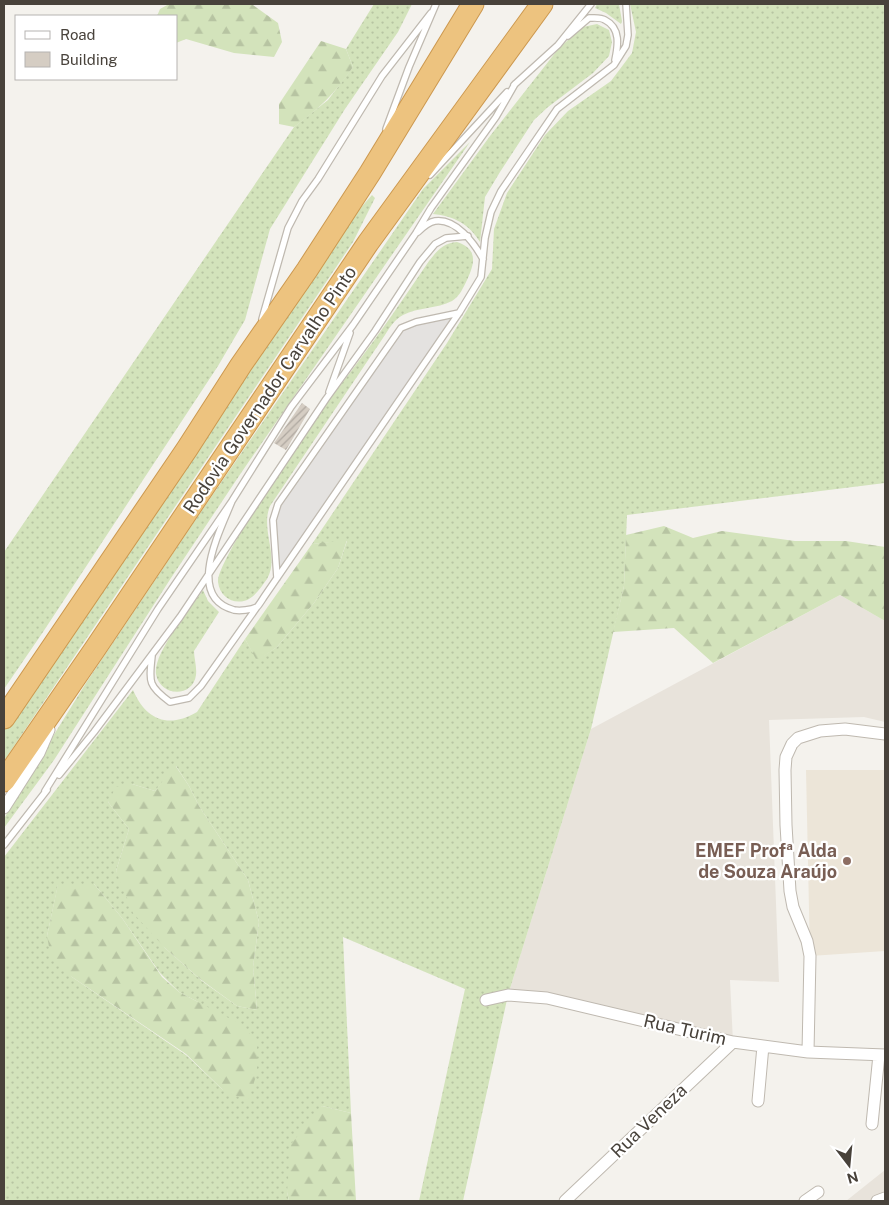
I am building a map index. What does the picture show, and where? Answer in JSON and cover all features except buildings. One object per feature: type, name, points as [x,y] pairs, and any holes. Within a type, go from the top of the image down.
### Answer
[{"type":"highway","name":"Rodovia Governador Carvalho Pinto","points":[[4,718],[307,270],[370,173],[473,4]]},
{"type":"highway","name":"Rodovia Governador Carvalho Pinto","points":[[4,781],[64,696],[368,243],[542,4]]},
{"type":"street","points":[[4,808],[39,753],[64,696]]},
{"type":"street","points":[[808,1052],[810,956],[807,941],[793,907],[790,891],[786,825],[786,757],[792,744],[798,738],[820,731],[845,729],[885,734]]},
{"type":"street","name":"Rua Turim","points":[[486,1000],[508,995],[547,998],[733,1042],[808,1052],[882,1055]]},
{"type":"street","name":"Rua Veneza","points":[[565,1201],[733,1042]]},
{"type":"street","points":[[758,1101],[763,1046]]},
{"type":"street","points":[[872,1124],[882,1055]]},
{"type":"street","points":[[805,1201],[818,1192]]},
{"type":"street","points":[[877,1201],[885,1198]]},
{"type":"lane","points":[[370,173],[436,4]]},
{"type":"lane","points":[[558,45],[591,4]]},
{"type":"lane","points":[[152,653],[149,678],[155,692],[170,702],[189,698],[201,686],[459,313],[481,277],[485,238],[491,212],[501,191],[557,109],[614,65],[626,46],[628,35],[626,4]]},
{"type":"lane","points":[[260,324],[288,228],[302,201],[318,179],[382,76],[431,13]]},
{"type":"lane","points":[[424,181],[515,84],[589,18],[604,19],[614,27],[618,45],[614,65]]},
{"type":"lane","points":[[45,792],[158,610],[232,501],[291,407],[353,325],[431,208],[496,117],[515,84]]},
{"type":"lane","points":[[368,243],[412,195]]},
{"type":"lane","points":[[416,233],[433,221],[446,221],[468,236],[484,260]]},
{"type":"lane","points":[[4,845],[94,732],[208,575],[420,262],[435,244],[446,238],[468,236]]},
{"type":"lane","points":[[277,578],[273,520],[278,504],[283,496],[401,328],[416,322],[459,313]]},
{"type":"lane","points":[[326,399],[353,325]]},
{"type":"lane","points":[[241,365],[256,332]]},
{"type":"lane","points":[[232,501],[212,551],[208,575],[214,598],[226,608],[239,611],[257,607]]},
{"type":"shaded area","points":[[459,313],[277,578],[273,520],[278,504],[401,328]]},
{"type":"shaded area","points":[[840,595],[885,621],[885,722],[864,717],[769,720],[779,982],[730,980],[733,1042],[508,995],[591,729]]},
{"type":"shaded area","name":"EMEF Profª Alda de Souza Araújo","points":[[806,770],[885,770],[885,951],[810,956]]},
{"type":"shaded area","points":[[885,1170],[885,1201],[846,1201]]},
{"type":"green space","points":[[169,4],[253,5],[278,23],[282,42],[274,57],[234,53],[186,39],[178,42],[178,15],[157,15],[160,9]]},
{"type":"green space","points":[[374,4],[412,4],[398,32],[345,109],[270,229],[245,320],[218,366],[4,689],[4,552],[294,127],[328,100],[353,67],[346,49]]},
{"type":"green space","points":[[597,4],[619,4],[621,24],[606,13],[595,8]]},
{"type":"green space","points":[[630,4],[885,4],[885,483],[627,515],[624,586],[591,729],[508,995],[463,1201],[419,1201],[465,989],[343,937],[351,1113],[322,1106],[287,1192],[289,1201],[4,1201],[4,857],[133,690],[144,708],[151,715],[159,719],[177,720],[197,712],[245,639],[257,660],[277,647],[314,603],[338,568],[347,541],[312,544],[447,343],[492,269],[494,229],[507,193],[545,135],[568,111],[611,81],[632,53],[636,32]],"holes":[[[176,766],[199,806],[248,880],[259,922],[253,967],[257,1010],[237,1006],[202,981],[165,948],[116,871],[129,829],[108,802],[132,784],[155,791]],[[94,884],[122,918],[160,973],[179,992],[198,1002],[223,1090],[186,1055],[72,977],[47,936],[58,885]]]},
{"type":"green space","points":[[597,24],[609,30],[612,42],[609,56],[593,73],[534,120],[485,197],[480,242],[471,230],[460,222],[433,214],[490,136],[559,48],[583,27]]},
{"type":"green space","points":[[321,41],[346,49],[353,67],[319,107],[294,127],[279,124],[279,104]]},
{"type":"green space","points":[[470,142],[241,473],[54,760],[4,828],[4,819],[16,796],[86,683],[194,522],[423,189]]},
{"type":"green space","points":[[372,195],[375,198],[353,242],[4,761],[4,726],[335,237]]},
{"type":"green space","points":[[457,242],[469,248],[473,257],[470,274],[461,292],[455,299],[446,304],[409,312],[391,326],[270,506],[267,524],[272,562],[267,579],[249,599],[239,602],[229,599],[219,588],[218,582],[222,569],[232,547],[267,490],[429,261],[444,246]]},
{"type":"green space","points":[[664,526],[693,538],[722,531],[795,541],[846,541],[885,547],[885,621],[840,595],[713,663],[674,628],[613,632],[624,586],[626,535]]},
{"type":"green space","points":[[347,540],[338,568],[314,603],[277,647],[257,661],[245,639],[312,544]]},
{"type":"green space","points":[[203,590],[208,601],[219,612],[194,651],[196,675],[194,683],[183,691],[176,692],[164,687],[159,682],[156,674],[157,665],[166,643]]},
{"type":"green space","points":[[175,765],[199,806],[248,880],[259,922],[253,967],[257,1010],[237,1006],[200,979],[165,948],[133,913],[116,871],[129,829],[108,802],[116,787],[132,784],[155,791]]},
{"type":"green space","points":[[58,884],[94,884],[122,918],[162,977],[179,992],[240,1024],[257,1041],[257,1073],[248,1101],[223,1090],[186,1054],[72,977],[51,957],[47,936]]},
{"type":"green space","points":[[322,1106],[351,1113],[356,1201],[289,1201],[287,1192],[291,1144]]},
{"type":"place","name":"EMEF Profª Alda de Souza Araújo","points":[[847,861]]}]
